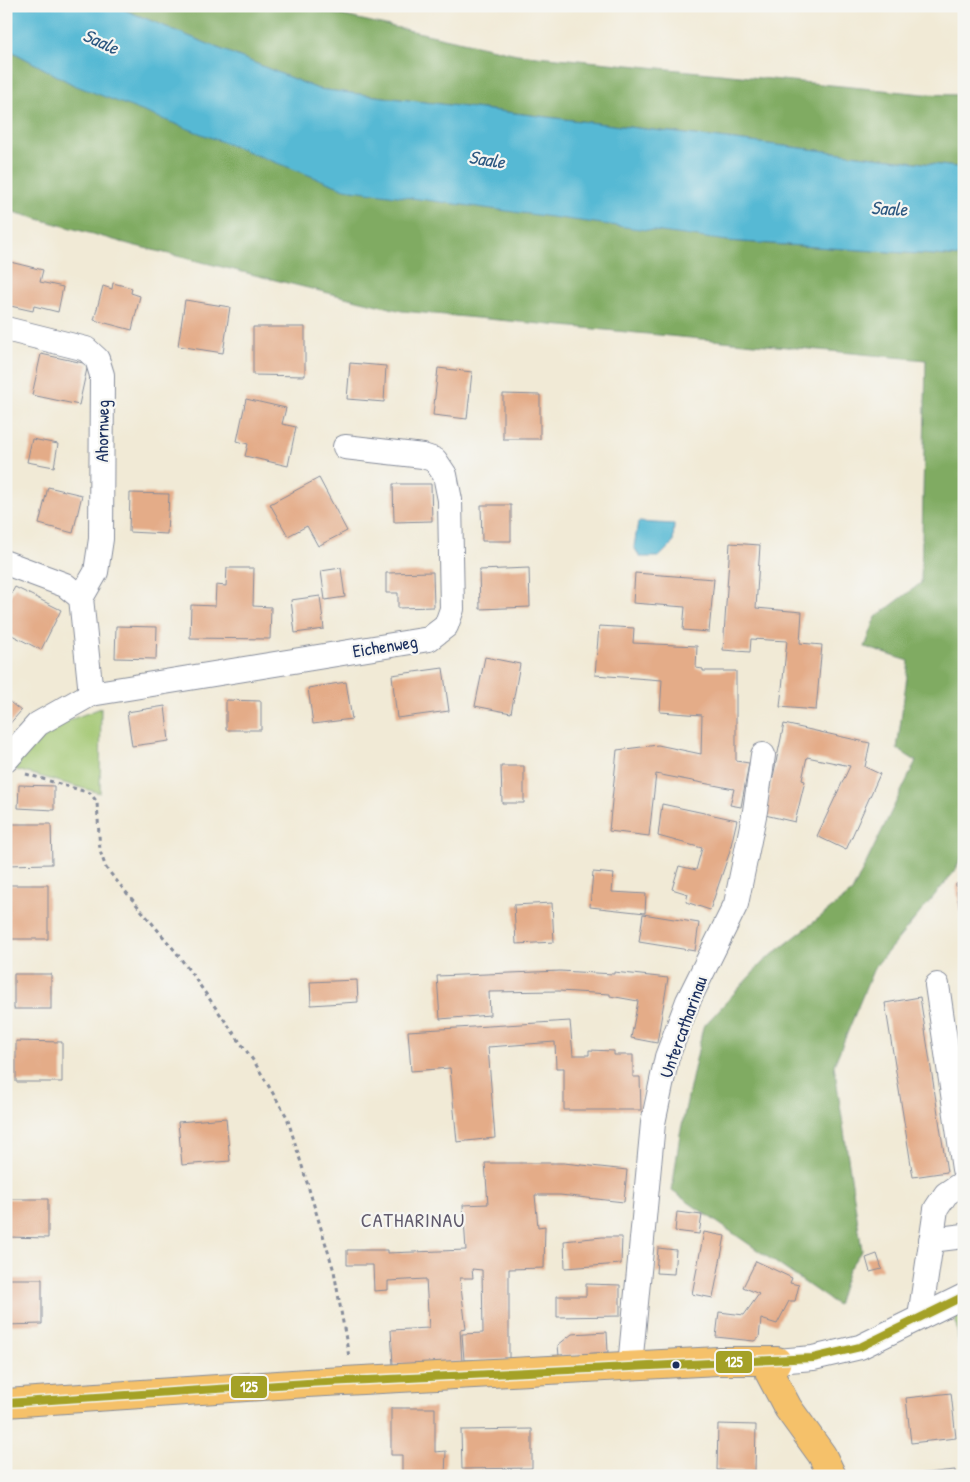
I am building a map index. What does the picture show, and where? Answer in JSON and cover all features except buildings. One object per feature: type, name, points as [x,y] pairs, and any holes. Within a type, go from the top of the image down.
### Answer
[{"type":"main road","points":[[6,1403],[353,1381],[718,1361],[778,1361]]},
{"type":"main road","points":[[778,1361],[770,1374],[788,1408],[822,1455],[832,1476]]},
{"type":"street","name":"Ahornweg","points":[[6,329],[86,349],[97,359],[102,375],[101,539],[96,572],[81,598]]},
{"type":"street","name":"Eichenweg","points":[[91,694],[429,639],[446,626],[452,610],[450,500],[446,475],[435,460],[423,456],[346,447]]},
{"type":"street","points":[[6,563],[65,585],[81,598],[91,694],[38,724],[15,767]]},
{"type":"street","name":"Untercatharinau","points":[[630,1366],[654,1115],[667,1057],[688,1001],[736,904],[756,811],[763,755]]},
{"type":"street","points":[[937,985],[964,1169]]},
{"type":"street","points":[[920,1317],[936,1208],[946,1194],[964,1182]]},
{"type":"street","points":[[931,1240],[964,1236]]},
{"type":"street","points":[[778,1361],[814,1358],[860,1347],[964,1296]]},
{"type":"path","points":[[15,767],[90,793],[97,802],[100,852],[106,868],[176,952],[255,1063],[287,1117],[334,1271],[353,1381]]},
{"type":"green space","points":[[115,6],[299,6],[517,54],[923,94],[964,95],[964,168],[318,89]]},
{"type":"green space","points":[[6,48],[74,85],[728,241],[964,257],[964,853],[955,871],[874,968],[834,1065],[862,1250],[848,1270],[837,1305],[672,1191],[680,1134],[703,1027],[763,962],[852,892],[916,761],[897,749],[909,661],[865,647],[876,617],[921,583],[926,360],[402,311],[132,245],[6,210]]},
{"type":"green space","points":[[101,708],[100,793],[10,768],[39,738],[64,722]]},
{"type":"green space","points":[[964,1311],[964,1379],[955,1316]]},
{"type":"water","name":"Saale","points":[[6,6],[115,6],[318,89],[964,168],[964,257],[728,241],[345,189],[74,85],[6,48]]},
{"type":"water","points":[[638,522],[674,524],[673,543],[659,557],[640,557],[634,547]]},
{"type":"transit line","name":"125","points":[[6,1403],[307,1383],[813,1358],[860,1347],[964,1296]]},
{"type":"district","name":"CATHARINAU","points":[[413,1219]]}]
